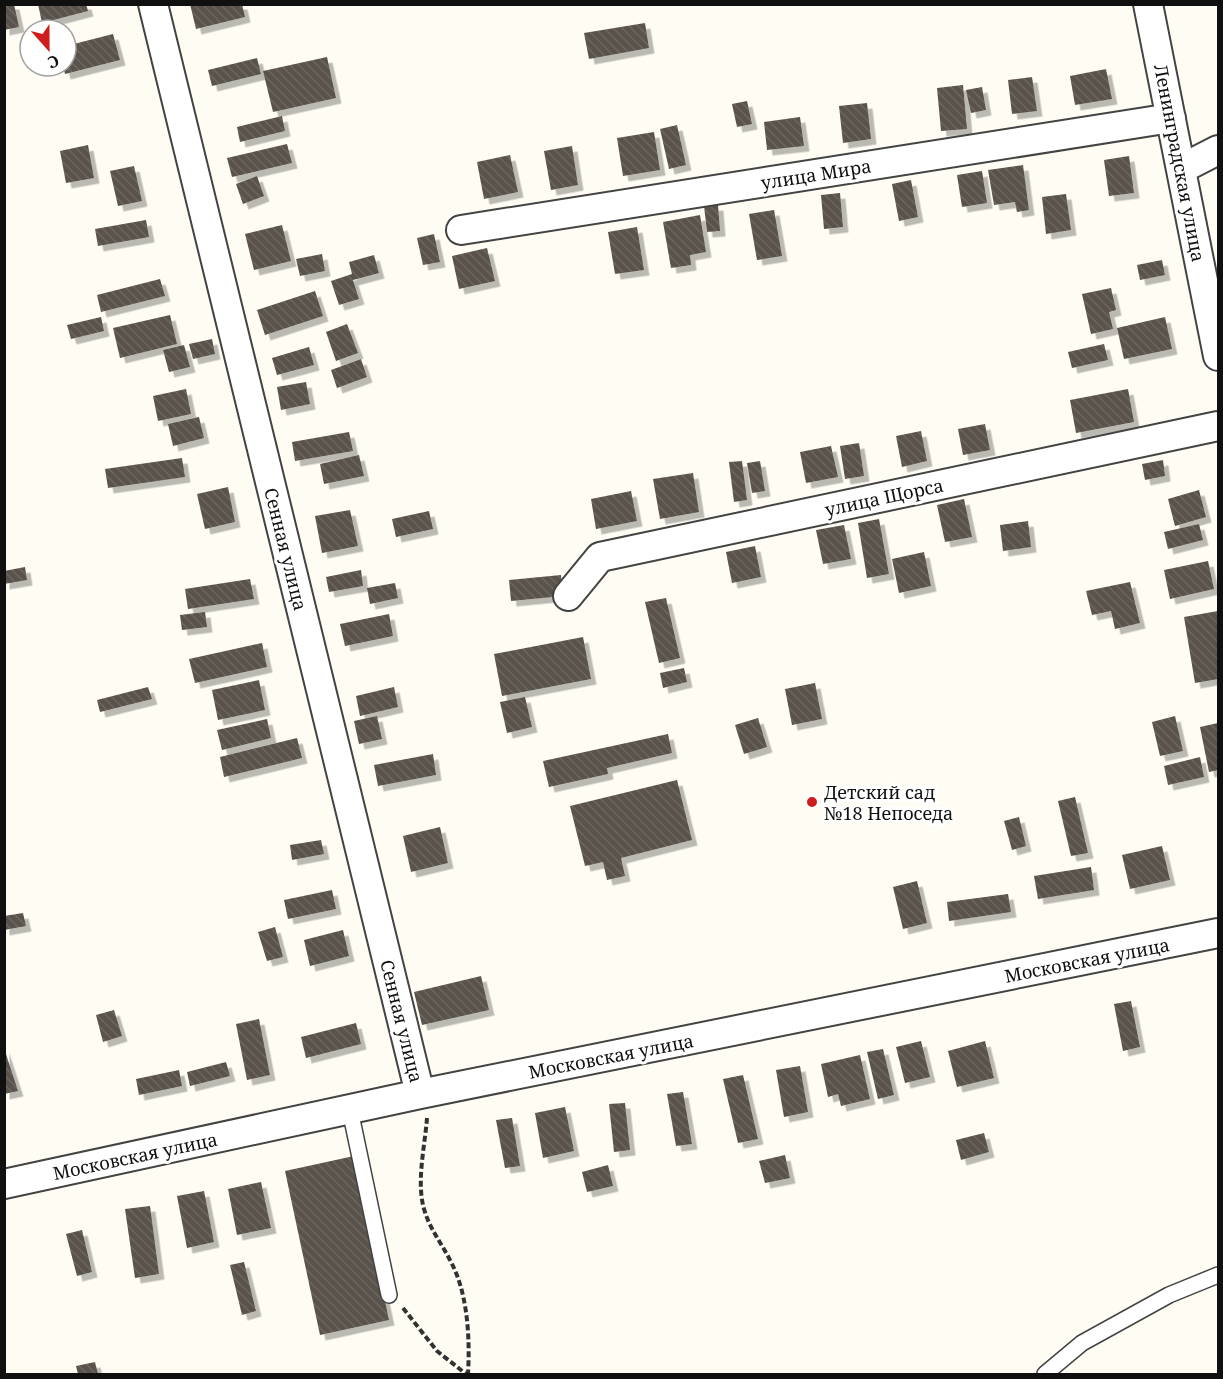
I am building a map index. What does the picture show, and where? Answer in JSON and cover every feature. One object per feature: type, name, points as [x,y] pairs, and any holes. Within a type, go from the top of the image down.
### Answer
[{"type":"street","name":"Сенная улица","points":[[153,4],[420,1094]]},
{"type":"street","name":"Ленинградская улица","points":[[1148,4],[1218,356]]},
{"type":"street","name":"улица Мира","points":[[461,230],[1171,118]]},
{"type":"street","points":[[1181,169],[1218,150]]},
{"type":"street","name":"улица Щорса","points":[[567,596],[600,557],[1218,426]]},
{"type":"street","name":"Московская улица","points":[[4,1184],[420,1094],[1218,933]]},
{"type":"lane","points":[[350,1110],[389,1294]]},
{"type":"lane","points":[[1045,1374],[1082,1343],[1169,1295],[1218,1275]]},
{"type":"path","points":[[420,1094],[427,1110],[422,1203],[430,1229],[452,1264],[464,1304],[470,1348],[467,1374]]},
{"type":"path","points":[[389,1294],[410,1314],[437,1351],[467,1374]]},
{"type":"building","points":[[4,4],[14,4],[18,27],[4,30]]},
{"type":"building","points":[[38,4],[86,4],[88,11],[61,18],[41,18]]},
{"type":"building","points":[[190,4],[242,4],[245,17],[196,29]]},
{"type":"building","points":[[645,23],[649,48],[589,59],[584,33]]},
{"type":"building","points":[[113,34],[120,60],[78,71],[78,43]]},
{"type":"building","points":[[327,57],[336,98],[273,112],[263,71]]},
{"type":"building","points":[[257,58],[261,74],[212,86],[208,70]]},
{"type":"building","points":[[1106,69],[1112,99],[1075,105],[1070,76]]},
{"type":"building","points":[[1032,77],[1037,111],[1012,114],[1008,80]]},
{"type":"building","points":[[963,85],[967,129],[941,131],[937,88]]},
{"type":"building","points":[[982,87],[986,110],[971,113],[966,90]]},
{"type":"building","points":[[747,101],[752,124],[737,127],[732,104]]},
{"type":"building","points":[[867,103],[871,139],[843,143],[839,106]]},
{"type":"building","points":[[282,116],[285,131],[240,142],[237,127]]},
{"type":"building","points":[[800,117],[804,146],[767,150],[764,122]]},
{"type":"building","points":[[677,125],[686,165],[669,169],[660,129]]},
{"type":"building","points":[[654,132],[660,170],[623,176],[617,138]]},
{"type":"building","points":[[287,144],[292,163],[232,177],[227,158]]},
{"type":"building","points":[[88,145],[94,178],[66,183],[60,151]]},
{"type":"building","points":[[572,146],[578,185],[551,190],[544,151]]},
{"type":"building","points":[[510,155],[518,192],[484,199],[477,162]]},
{"type":"building","points":[[1129,156],[1134,193],[1109,196],[1104,160]]},
{"type":"building","points":[[1023,165],[1029,210],[1017,212],[1015,202],[994,205],[988,170]]},
{"type":"building","points":[[134,166],[142,201],[118,206],[110,171]]},
{"type":"building","points":[[982,171],[987,203],[962,207],[957,175]]},
{"type":"building","points":[[257,176],[264,196],[243,204],[236,184]]},
{"type":"building","points":[[911,180],[918,217],[899,221],[892,184]]},
{"type":"building","points":[[840,193],[843,227],[824,229],[821,195]]},
{"type":"building","points":[[1066,194],[1071,230],[1046,234],[1042,197]]},
{"type":"building","points":[[718,205],[720,231],[707,232],[704,206]]},
{"type":"building","points":[[774,210],[782,256],[757,260],[749,214]]},
{"type":"building","points":[[700,215],[706,252],[690,255],[691,265],[671,268],[663,222]]},
{"type":"building","points":[[146,220],[149,237],[98,246],[95,229]]},
{"type":"building","points":[[282,225],[291,261],[254,270],[245,234]]},
{"type":"building","points":[[637,227],[644,270],[615,274],[608,232]]},
{"type":"building","points":[[434,234],[440,262],[423,265],[417,238]]},
{"type":"building","points":[[487,248],[495,281],[459,289],[452,256]]},
{"type":"building","points":[[322,254],[325,271],[300,276],[296,259]]},
{"type":"building","points":[[374,255],[379,273],[353,280],[359,299],[339,305],[331,281],[352,274],[349,262]]},
{"type":"building","points":[[1162,260],[1165,275],[1140,280],[1137,265]]},
{"type":"building","points":[[160,279],[165,296],[101,312],[97,295]]},
{"type":"building","points":[[1111,288],[1116,310],[1109,312],[1113,329],[1091,334],[1082,294]]},
{"type":"building","points":[[315,291],[323,316],[265,335],[257,310]]},
{"type":"building","points":[[170,315],[177,344],[120,358],[113,328]]},
{"type":"building","points":[[101,317],[104,331],[71,339],[67,325]]},
{"type":"building","points":[[1165,317],[1172,349],[1124,359],[1117,328]]},
{"type":"building","points":[[347,324],[358,353],[336,361],[326,332]]},
{"type":"building","points":[[212,339],[215,354],[193,359],[189,344]]},
{"type":"building","points":[[1104,344],[1108,360],[1072,368],[1068,352]]},
{"type":"building","points":[[184,345],[190,367],[169,372],[163,350]]},
{"type":"building","points":[[309,347],[314,365],[277,375],[272,358]]},
{"type":"building","points":[[361,359],[367,377],[337,388],[331,370]]},
{"type":"building","points":[[306,382],[310,404],[281,410],[277,387]]},
{"type":"building","points":[[186,389],[191,414],[158,421],[153,396]]},
{"type":"building","points":[[1128,389],[1134,422],[1076,433],[1070,400]]},
{"type":"building","points":[[199,417],[204,438],[173,446],[168,424]]},
{"type":"building","points":[[985,424],[990,450],[963,455],[958,429]]},
{"type":"building","points":[[921,431],[927,461],[902,467],[896,436]]},
{"type":"building","points":[[349,432],[353,451],[295,461],[292,442]]},
{"type":"building","points":[[859,443],[864,476],[845,479],[840,446]]},
{"type":"building","points":[[831,446],[838,477],[806,483],[800,452]]},
{"type":"building","points":[[359,455],[364,476],[324,484],[320,464]]},
{"type":"building","points":[[182,458],[185,477],[108,488],[105,469]]},
{"type":"building","points":[[1163,460],[1165,476],[1145,480],[1142,464]]},
{"type":"building","points":[[742,461],[747,500],[734,502],[729,462]]},
{"type":"building","points":[[760,461],[765,491],[752,493],[747,463]]},
{"type":"building","points":[[693,473],[699,512],[660,519],[653,479]]},
{"type":"building","points":[[228,487],[235,522],[205,529],[197,494]]},
{"type":"building","points":[[1199,490],[1206,517],[1175,526],[1168,499]]},
{"type":"building","points":[[631,491],[637,521],[596,529],[591,499]]},
{"type":"building","points":[[964,499],[972,537],[945,542],[937,505]]},
{"type":"building","points":[[350,510],[358,546],[322,553],[315,516]]},
{"type":"building","points":[[429,511],[433,529],[396,537],[392,519]]},
{"type":"building","points":[[879,519],[889,574],[867,578],[858,523]]},
{"type":"building","points":[[1028,521],[1031,547],[1003,551],[1000,525]]},
{"type":"building","points":[[1199,524],[1203,540],[1168,549],[1164,532]]},
{"type":"building","points":[[844,525],[851,559],[823,564],[816,530]]},
{"type":"building","points":[[755,546],[761,577],[732,583],[726,552]]},
{"type":"building","points":[[924,552],[931,586],[899,593],[892,559]]},
{"type":"building","points":[[1208,561],[1214,589],[1170,599],[1164,570]]},
{"type":"building","points":[[25,567],[27,580],[4,584],[4,571]]},
{"type":"building","points":[[361,570],[363,586],[329,592],[326,577]]},
{"type":"building","points":[[561,575],[563,596],[511,601],[509,580]]},
{"type":"building","points":[[250,579],[254,599],[188,609],[185,589]]},
{"type":"building","points":[[1130,582],[1140,623],[1115,629],[1111,611],[1092,615],[1086,591]]},
{"type":"building","points":[[395,583],[398,598],[370,604],[367,588]]},
{"type":"building","points":[[666,598],[680,658],[659,663],[645,602]]},
{"type":"building","points":[[1218,611],[1218,679],[1195,683],[1184,617]]},
{"type":"building","points":[[205,612],[207,627],[182,630],[180,615]]},
{"type":"building","points":[[389,614],[393,636],[345,646],[340,624]]},
{"type":"building","points":[[583,637],[591,679],[502,696],[494,654]]},
{"type":"building","points":[[262,643],[267,667],[195,683],[189,659]]},
{"type":"building","points":[[684,668],[687,682],[663,688],[660,673]]},
{"type":"building","points":[[259,680],[265,710],[218,720],[212,690]]},
{"type":"building","points":[[815,683],[822,719],[792,725],[785,689]]},
{"type":"building","points":[[148,687],[152,699],[100,712],[97,700]]},
{"type":"building","points":[[394,687],[398,707],[360,716],[356,696]]},
{"type":"building","points":[[525,697],[532,727],[507,733],[500,702]]},
{"type":"building","points":[[377,716],[382,739],[359,744],[354,721]]},
{"type":"building","points":[[1175,716],[1183,751],[1160,756],[1152,722]]},
{"type":"building","points":[[758,718],[767,747],[744,754],[735,725]]},
{"type":"building","points":[[267,719],[271,738],[222,750],[217,730]]},
{"type":"building","points":[[1218,723],[1218,770],[1209,772],[1200,727]]},
{"type":"building","points":[[668,734],[672,753],[607,768],[608,774],[549,787],[543,761]]},
{"type":"building","points":[[297,738],[302,758],[224,777],[220,757]]},
{"type":"building","points":[[433,754],[436,775],[378,786],[374,765]]},
{"type":"building","points":[[1200,757],[1204,777],[1168,785],[1164,766]]},
{"type":"building","points":[[677,780],[692,840],[621,858],[625,876],[607,880],[603,862],[585,866],[570,806]]},
{"type":"building","points":[[1075,797],[1088,853],[1071,856],[1058,801]]},
{"type":"building","points":[[1019,817],[1026,846],[1012,850],[1004,821]]},
{"type":"building","points":[[440,827],[448,863],[411,872],[403,836]]},
{"type":"building","points":[[321,840],[324,854],[292,860],[290,845]]},
{"type":"building","points":[[1162,846],[1170,880],[1130,889],[1122,855]]},
{"type":"building","points":[[1091,867],[1094,890],[1038,899],[1034,876]]},
{"type":"building","points":[[917,881],[927,923],[903,929],[893,887]]},
{"type":"building","points":[[332,890],[336,909],[288,919],[284,900]]},
{"type":"building","points":[[1008,894],[1011,912],[949,921],[947,902]]},
{"type":"building","points":[[23,913],[26,926],[4,930],[4,916]]},
{"type":"building","points":[[275,927],[283,957],[267,961],[258,932]]},
{"type":"building","points":[[343,930],[349,956],[310,966],[304,940]]},
{"type":"building","points":[[481,976],[489,1010],[422,1025],[414,992]]},
{"type":"building","points":[[1131,1001],[1140,1047],[1123,1051],[1114,1004]]},
{"type":"building","points":[[114,1010],[122,1036],[103,1042],[96,1015]]},
{"type":"building","points":[[259,1019],[270,1075],[247,1080],[236,1024]]},
{"type":"building","points":[[356,1023],[361,1044],[306,1058],[301,1037]]},
{"type":"building","points":[[921,1041],[930,1077],[905,1083],[896,1047]]},
{"type":"building","points":[[985,1041],[994,1078],[957,1087],[948,1051]]},
{"type":"building","points":[[4,1048],[18,1091],[4,1094]]},
{"type":"building","points":[[883,1049],[894,1095],[878,1099],[867,1052]]},
{"type":"building","points":[[860,1055],[870,1099],[841,1106],[838,1094],[828,1097],[821,1064]]},
{"type":"building","points":[[226,1062],[230,1076],[190,1086],[187,1072]]},
{"type":"building","points":[[800,1066],[808,1112],[784,1117],[776,1070]]},
{"type":"building","points":[[179,1070],[182,1086],[139,1095],[136,1079]]},
{"type":"building","points":[[743,1075],[758,1139],[738,1143],[723,1079]]},
{"type":"building","points":[[683,1092],[692,1144],[676,1146],[667,1094]]},
{"type":"building","points":[[625,1103],[630,1150],[614,1152],[609,1104]]},
{"type":"building","points":[[565,1107],[574,1151],[543,1158],[535,1113]]},
{"type":"building","points":[[512,1118],[520,1166],[505,1168],[496,1120]]},
{"type":"building","points":[[984,1133],[989,1152],[961,1160],[956,1140]]},
{"type":"building","points":[[785,1155],[790,1178],[765,1183],[759,1161]]},
{"type":"building","points":[[354,1156],[389,1320],[320,1335],[285,1171]]},
{"type":"building","points":[[608,1165],[613,1186],[587,1192],[582,1172]]},
{"type":"building","points":[[261,1182],[271,1228],[237,1235],[228,1189]]},
{"type":"building","points":[[204,1191],[214,1242],[187,1248],[177,1196]]},
{"type":"building","points":[[150,1206],[159,1274],[135,1278],[125,1209]]},
{"type":"building","points":[[82,1230],[92,1272],[77,1276],[66,1234]]},
{"type":"building","points":[[244,1262],[256,1311],[242,1315],[230,1265]]},
{"type":"building","points":[[95,1362],[98,1374],[78,1374],[76,1366]]},
{"type":"place","name":"Детский сад №18 Непоседа","points":[[812,802]]}]
